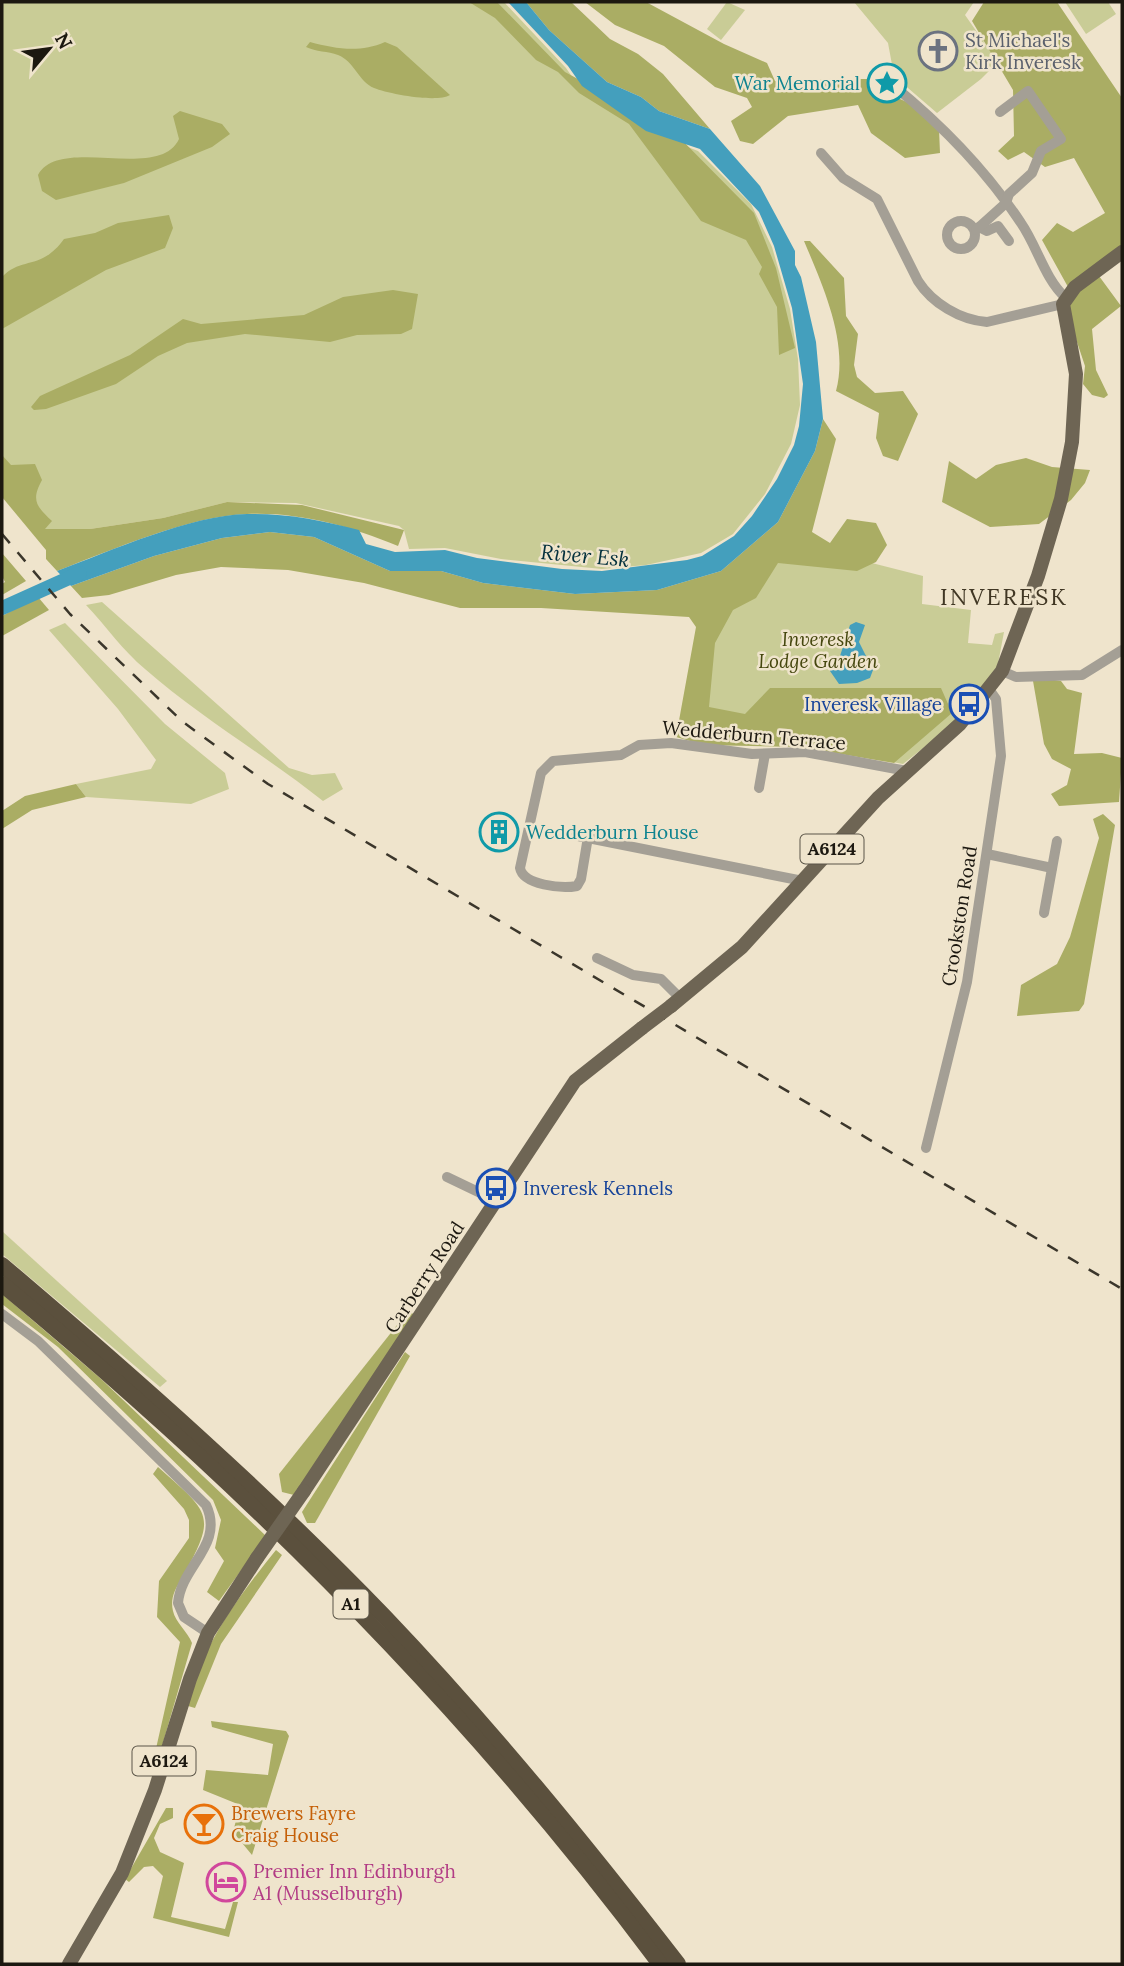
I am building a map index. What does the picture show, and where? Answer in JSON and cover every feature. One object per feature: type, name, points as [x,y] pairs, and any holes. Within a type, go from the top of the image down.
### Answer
[{"type":"highway","name":"A1","points":[[2,1265],[183,1422],[365,1597],[519,1766],[678,1964]]},
{"type":"highway","name":"A1","points":[[2,1284],[206,1463],[371,1625],[541,1815],[660,1964]]},
{"type":"highway","points":[[639,1914],[687,1964]]},
{"type":"main road","points":[[1064,300],[1122,253]]},
{"type":"main road","name":"A6124","points":[[989,689],[1002,671],[1038,576],[1061,499],[1072,442],[1076,374],[1064,300]]},
{"type":"main road","name":"Carberry Road","points":[[69,1964],[122,1873],[155,1790],[190,1679],[208,1633],[441,1288],[495,1200],[575,1082],[742,947],[878,798],[960,724],[989,689]]},
{"type":"street","points":[[821,153],[842,178],[877,199],[918,281],[925,292],[941,305],[977,321],[987,321],[1064,300],[1030,236],[1006,203],[939,122],[894,86]]},
{"type":"street","points":[[1000,112],[1028,91],[1061,139],[1041,151],[1031,173],[1009,194],[1006,203],[977,228],[987,231],[998,226],[1009,242]]},
{"type":"street","points":[[1002,671],[1016,677],[1082,675],[1122,650]]},
{"type":"street","name":"Crookston Road","points":[[926,1148],[961,1016],[1001,755],[996,699],[989,689]]},
{"type":"street","name":"Wedderburn Terrace","points":[[588,837],[581,879],[577,886],[529,881],[522,875],[520,868],[544,768],[558,760],[621,755],[639,745],[671,743],[765,754],[805,752],[907,771]]},
{"type":"street","points":[[759,788],[765,754]]},
{"type":"street","points":[[573,835],[803,881]]},
{"type":"street","points":[[1044,913],[1059,842]]},
{"type":"street","points":[[987,854],[1052,868]]},
{"type":"street","points":[[610,964],[617,953]]},
{"type":"street","points":[[597,958],[633,975],[661,979],[676,1002]]},
{"type":"street","points":[[447,1177],[495,1200]]},
{"type":"street","points":[[2,1314],[38,1341],[206,1506],[213,1525],[211,1536],[184,1583],[178,1603],[184,1617],[208,1633]]},
{"type":"green space","points":[[2,2],[504,2],[566,68],[580,88],[680,144],[698,151],[751,204],[772,247],[790,309],[798,359],[800,405],[791,444],[765,494],[733,534],[701,553],[646,565],[602,569],[501,559],[445,548],[409,549],[404,530],[399,526],[296,503],[227,502],[163,518],[90,529],[45,529],[2,482]]},
{"type":"green space","points":[[469,2],[497,2],[565,72],[672,130],[754,213],[776,268],[795,348],[779,355],[777,307],[759,274],[762,267],[746,240],[701,221],[629,124],[579,93],[558,72],[536,60],[495,18]]},
{"type":"green space","points":[[526,2],[571,2],[610,39],[638,54],[663,74],[710,129],[659,111],[641,97],[607,82],[549,30]]},
{"type":"green space","points":[[585,2],[646,2],[724,44],[767,63],[775,81],[796,88],[823,79],[875,79],[887,93],[911,104],[939,129],[940,153],[905,158],[871,133],[858,105],[788,116],[753,144],[740,141],[731,121],[752,107],[747,98],[715,87],[664,46],[615,25]]},
{"type":"green space","points":[[727,2],[745,10],[721,40],[707,29]]},
{"type":"green space","points":[[854,2],[974,2],[965,15],[998,62],[981,79],[937,113],[901,82],[893,70],[888,43]]},
{"type":"green space","points":[[984,2],[1057,2],[1122,98],[1122,247],[1068,287],[1042,240],[1057,223],[1073,232],[1105,213],[1074,158],[1045,167],[1024,152],[1008,160],[998,151],[1014,136],[1013,90],[972,21]]},
{"type":"green space","points":[[1065,2],[1108,2],[1116,14],[1086,34]]},
{"type":"green space","points":[[310,42],[348,49],[366,48],[385,42],[397,47],[450,95],[424,98],[374,88],[364,81],[344,58],[306,47]]},
{"type":"green space","points":[[180,111],[222,124],[230,134],[212,147],[124,183],[56,200],[42,191],[38,175],[50,164],[87,157],[152,157],[168,151],[179,139],[173,116]]},
{"type":"green space","points":[[169,215],[173,228],[165,248],[106,270],[2,329],[2,277],[9,271],[40,260],[56,249],[64,239],[95,233],[118,223]]},
{"type":"green space","points":[[804,241],[810,241],[844,278],[846,316],[858,334],[854,365],[857,377],[875,393],[903,391],[918,414],[898,461],[883,456],[876,438],[879,413],[836,391],[839,373],[837,334],[826,296]]},
{"type":"green space","points":[[1099,276],[1121,306],[1092,329],[1096,370],[1108,395],[1104,398],[1092,395],[1083,384],[1085,366],[1069,318],[1068,303],[1072,295]]},
{"type":"green space","points":[[393,290],[418,294],[412,329],[401,334],[357,335],[330,342],[245,334],[187,343],[158,356],[116,384],[46,409],[34,410],[31,407],[40,396],[130,355],[183,319],[201,324],[304,315],[343,297]]},
{"type":"green space","points":[[823,419],[836,439],[812,532],[830,543],[847,519],[876,523],[887,545],[876,562],[857,571],[778,563],[756,598],[733,610],[715,643],[709,707],[745,714],[770,688],[941,688],[952,713],[894,763],[799,747],[704,745],[676,737],[696,627],[689,617],[541,608],[460,608],[364,583],[288,570],[221,567],[176,575],[109,595],[82,598],[71,586],[154,556],[222,538],[270,532],[314,537],[390,571],[441,571],[483,583],[575,594],[657,590],[721,571],[778,522],[815,451]]},
{"type":"green space","points":[[2,455],[11,465],[35,464],[42,480],[37,502],[52,521],[45,529],[90,529],[163,518],[227,502],[302,505],[404,530],[398,546],[361,532],[305,518],[267,514],[224,516],[151,535],[57,571],[46,559],[46,550],[2,497]]},
{"type":"green space","points":[[1026,458],[1052,467],[1090,470],[1085,483],[1071,500],[1039,524],[990,527],[942,502],[949,461],[976,479],[996,465]]},
{"type":"green space","points":[[2,553],[26,581],[2,595],[2,584],[5,582],[2,576]]},
{"type":"green space","name":"Inveresk Lodge Garden","points":[[770,557],[860,560],[923,576],[922,604],[971,610],[968,643],[992,645],[995,634],[1004,632],[997,669],[951,726],[903,764],[803,745],[689,730],[710,604]]},
{"type":"green space","points":[[38,597],[49,610],[2,636],[2,616]]},
{"type":"green space","points":[[102,602],[289,768],[312,775],[335,773],[343,789],[323,801],[166,687],[129,654],[86,605]]},
{"type":"green space","points":[[65,623],[165,724],[225,773],[229,789],[191,804],[86,797],[76,784],[151,769],[156,760],[118,709],[49,630]]},
{"type":"green space","points":[[1033,681],[1061,681],[1067,689],[1082,693],[1074,754],[1102,753],[1122,758],[1119,802],[1059,806],[1051,794],[1067,785],[1071,769],[1052,759],[1044,744]]},
{"type":"green space","points":[[76,784],[86,797],[32,810],[2,829],[2,811],[25,796]]},
{"type":"green space","points":[[1103,814],[1115,825],[1084,1004],[1079,1011],[1017,1016],[1021,985],[1057,964],[1070,937],[1099,838],[1093,819]]},
{"type":"green space","points":[[2,1231],[167,1381],[160,1387],[2,1254]]},
{"type":"green space","points":[[2,1294],[100,1378],[266,1536],[219,1601],[207,1592],[224,1561],[215,1548],[221,1520],[213,1500],[58,1347],[2,1304]]},
{"type":"green space","points":[[409,1310],[414,1315],[294,1495],[282,1492],[279,1474]]},
{"type":"green space","points":[[405,1352],[410,1356],[315,1523],[307,1523],[302,1512]]},
{"type":"green space","points":[[158,1467],[198,1507],[204,1528],[173,1598],[174,1615],[192,1643],[160,1753],[155,1753],[180,1642],[157,1617],[159,1581],[189,1538],[189,1520],[184,1509],[153,1474]]},
{"type":"green space","points":[[276,1550],[282,1555],[221,1644],[195,1708],[188,1706],[211,1643],[248,1585]]},
{"type":"green space","points":[[211,1721],[286,1731],[289,1736],[252,1855],[233,1832],[240,1805],[203,1790],[206,1770],[268,1775],[273,1744],[212,1727]]},
{"type":"green space","points":[[166,1808],[173,1808],[173,1818],[160,1824],[154,1838],[160,1852],[184,1863],[171,1917],[225,1929],[233,1902],[238,1902],[229,1937],[153,1918],[163,1876],[153,1866],[144,1867],[129,1882],[125,1879]]},
{"type":"water","points":[[508,2],[526,2],[549,30],[607,82],[641,97],[659,111],[710,129],[760,186],[795,251],[795,265],[801,277],[816,342],[823,419],[815,451],[778,522],[721,571],[657,590],[575,594],[483,583],[441,571],[390,571],[314,537],[270,532],[222,538],[154,556],[71,586],[57,571],[151,535],[225,516],[275,515],[331,523],[359,530],[366,544],[395,552],[445,550],[477,558],[562,569],[602,571],[702,556],[734,536],[752,516],[777,479],[794,445],[799,426],[803,384],[792,308],[774,246],[759,212],[700,149],[646,131],[582,86],[568,66]]},
{"type":"water","points":[[856,622],[865,625],[859,642],[873,670],[870,678],[857,683],[839,684],[830,671],[840,656],[850,625]]},
{"type":"waterway","name":"River Esk","points":[[2,608],[80,573]]},
{"type":"railway","points":[[2,534],[70,614],[183,722],[268,784],[1122,1289]]},
{"type":"place","name":"St Michael's Kirk Inveresk","points":[[938,51]]},
{"type":"place","name":"War Memorial","points":[[887,83]]},
{"type":"place","name":"Inveresk Village","points":[[969,704]]},
{"type":"place","name":"Wedderburn House","points":[[499,832]]},
{"type":"place","name":"Inveresk Kennels","points":[[496,1188]]},
{"type":"place","name":"Brewers Fayre Craig House","points":[[204,1824]]},
{"type":"place","name":"Premier Inn Edinburgh A1 (Musselburgh)","points":[[226,1882]]},
{"type":"district","name":"INVERESK","points":[[1004,597]]}]
